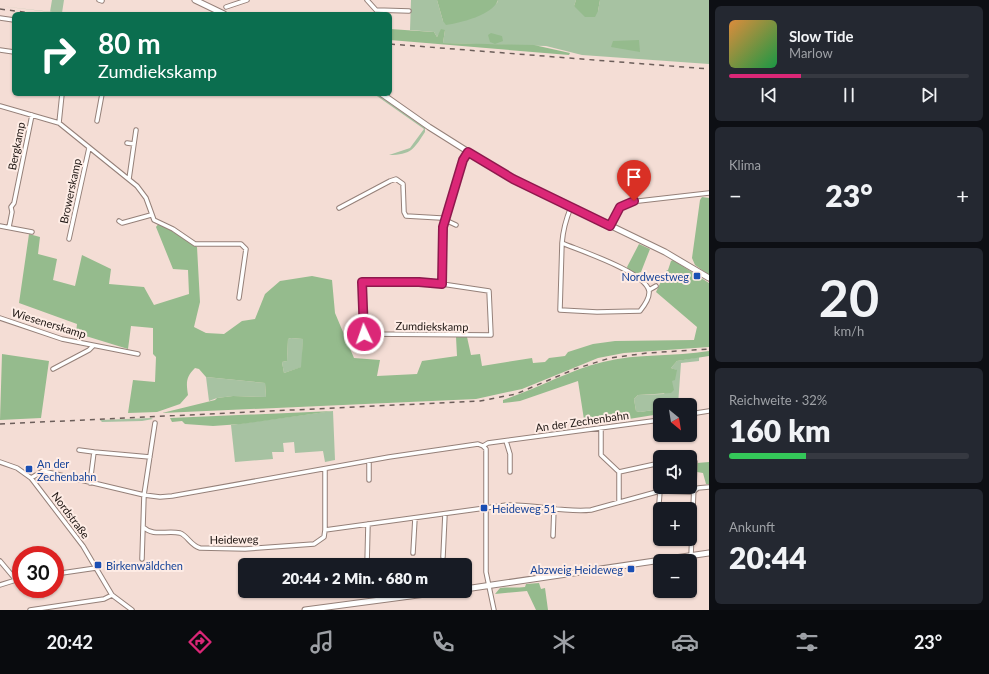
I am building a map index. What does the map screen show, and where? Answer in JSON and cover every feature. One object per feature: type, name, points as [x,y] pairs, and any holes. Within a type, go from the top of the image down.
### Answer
[{"type":"main road","points":[[196,0],[220,12]]},
{"type":"main road","points":[[385,96],[429,127],[502,173],[665,252],[709,278]]},
{"type":"main road","points":[[697,555],[709,553]]},
{"type":"main road","points":[[472,588],[653,562]]},
{"type":"main road","points":[[305,610],[395,598]]},
{"type":"street","points":[[226,7],[246,0]]},
{"type":"street","points":[[367,0],[376,10],[409,11]]},
{"type":"street","points":[[0,18],[12,20]]},
{"type":"street","points":[[0,50],[12,52]]},
{"type":"street","points":[[59,123],[62,96]]},
{"type":"street","points":[[97,120],[102,96]]},
{"type":"street","name":"Browerskamp","points":[[0,106],[59,123],[142,191],[151,214]]},
{"type":"street","name":"Bergkamp","points":[[9,227],[12,212],[11,208],[14,203],[32,114]]},
{"type":"street","points":[[129,179],[136,130]]},
{"type":"street","points":[[127,143],[134,144]]},
{"type":"street","name":"Browerskamp","points":[[69,239],[89,148]]},
{"type":"street","points":[[442,284],[443,227],[463,160],[468,152]]},
{"type":"street","points":[[339,208],[396,179],[402,184],[404,212],[406,216],[445,219],[456,225]]},
{"type":"street","points":[[610,226],[616,211],[620,207],[630,202],[709,193]]},
{"type":"street","points":[[571,207],[564,223],[560,310],[638,312],[646,301],[649,290],[656,286]]},
{"type":"street","points":[[119,221],[122,223],[151,214],[154,220],[173,229],[195,244],[241,244],[246,250],[239,298]]},
{"type":"street","points":[[0,226],[32,232]]},
{"type":"street","points":[[562,242],[581,251],[599,256],[602,260],[623,269],[644,282],[649,290]]},
{"type":"street","name":"Zumdiekskamp","points":[[362,282],[419,282],[442,284],[489,291],[491,335],[364,334],[362,282]]},
{"type":"street","name":"Wiesenerskamp","points":[[0,318],[62,339],[138,354]]},
{"type":"street","name":"Wiesenerskamp","points":[[53,369],[89,350],[93,346]]},
{"type":"street","points":[[697,413],[709,411]]},
{"type":"street","name":"An der Zechenbahn","points":[[31,478],[43,471],[144,495],[160,497],[172,496],[370,461],[478,444],[483,446],[488,443],[653,421]]},
{"type":"street","points":[[142,559],[144,495],[155,423]]},
{"type":"street","points":[[601,428],[601,455],[619,472],[619,502]]},
{"type":"street","points":[[506,441],[510,454],[510,472]]},
{"type":"street","points":[[483,446],[486,449],[486,572],[494,610]]},
{"type":"street","points":[[79,450],[150,457]]},
{"type":"street","points":[[90,482],[94,452]]},
{"type":"street","points":[[369,480],[370,461]]},
{"type":"street","name":"Nordstraße","points":[[0,462],[17,468],[31,478],[68,524],[112,595],[132,610]]},
{"type":"street","points":[[619,472],[653,465]]},
{"type":"street","points":[[325,469],[325,530],[485,508],[521,505],[581,511],[591,510],[653,493]]},
{"type":"street","points":[[697,489],[709,487]]},
{"type":"street","points":[[691,554],[693,494]]},
{"type":"street","points":[[553,536],[554,508]]},
{"type":"street","points":[[443,557],[445,514]]},
{"type":"street","points":[[413,553],[415,518]]},
{"type":"street","points":[[367,558],[368,524]]},
{"type":"street","name":"Heideweg","points":[[143,527],[151,533],[178,533],[184,535],[193,546],[217,549],[314,544],[324,537],[325,530]]},
{"type":"street","points":[[0,561],[12,575]]},
{"type":"street","points":[[64,573],[96,568]]},
{"type":"street","points":[[0,585],[12,581]]},
{"type":"street","points":[[30,610],[104,599],[112,595]]},
{"type":"green space","points":[[52,0],[64,0],[62,12],[50,12]]},
{"type":"green space","points":[[411,0],[437,0],[443,21],[497,3],[498,0],[576,0],[574,6],[598,11],[600,0],[709,0],[709,64],[582,55],[546,46],[443,43],[445,30],[437,37],[434,32],[410,30]]},
{"type":"green space","points":[[437,0],[498,0],[490,10],[483,14],[446,25],[443,21]]},
{"type":"green space","points":[[576,0],[600,0],[595,17],[585,17],[574,6]]},
{"type":"green space","points":[[392,29],[434,32],[437,37],[441,29],[445,30],[443,43],[534,45],[570,53],[569,55],[392,40]]},
{"type":"green space","points":[[491,33],[502,36],[503,41],[495,44],[490,42],[488,35]]},
{"type":"green space","points":[[639,40],[640,52],[611,47],[613,41]]},
{"type":"green space","points":[[377,96],[380,96],[425,128],[425,132],[418,143],[411,150],[402,154],[389,155],[410,148],[424,129]]},
{"type":"green space","points":[[702,197],[709,198],[709,275],[695,265],[692,258],[700,200]]},
{"type":"green space","points":[[159,223],[197,247],[200,302],[194,327],[206,333],[224,334],[242,321],[255,319],[265,294],[280,281],[312,276],[332,280],[335,313],[354,358],[380,360],[377,376],[417,374],[422,361],[457,356],[456,337],[467,337],[471,355],[480,354],[482,366],[532,358],[533,363],[545,362],[549,358],[565,356],[568,352],[593,344],[615,341],[694,340],[697,327],[656,292],[666,271],[668,270],[671,261],[673,260],[709,283],[709,347],[624,353],[598,358],[522,389],[476,399],[162,413],[215,400],[217,398],[233,396],[266,397],[265,383],[206,377],[199,369],[195,368],[187,380],[188,395],[180,404],[157,412],[128,413],[133,380],[155,382],[156,357],[153,354],[153,328],[131,326],[128,349],[76,333],[77,324],[19,303],[29,234],[40,237],[38,254],[57,259],[53,280],[75,286],[82,255],[111,269],[109,284],[144,287],[154,305],[189,294],[188,270],[173,269],[156,227]],"holes":[[[288,339],[303,339],[301,367],[284,373],[282,362],[287,361]]]},
{"type":"green space","points":[[639,244],[650,249],[641,272],[635,274],[627,267]]},
{"type":"green space","points":[[288,339],[303,339],[302,367],[284,373],[282,362],[287,361]]},
{"type":"green space","points":[[709,351],[709,356],[677,361],[671,368],[677,370],[675,380],[672,381],[674,390],[671,393],[638,395],[634,399],[636,411],[640,412],[653,410],[653,415],[585,426],[578,381],[520,401],[503,403],[503,400],[590,365],[629,357]]},
{"type":"green space","points":[[2,354],[49,361],[41,418],[0,420]]},
{"type":"green space","points":[[699,357],[699,361],[681,363],[678,398],[653,398],[653,410],[640,412],[636,411],[634,399],[638,395],[664,394],[676,370],[671,368],[677,361]]},
{"type":"green space","points":[[206,377],[265,383],[266,397],[233,396],[217,398],[209,401]]},
{"type":"green space","points":[[333,411],[335,460],[325,462],[323,451],[295,453],[294,442],[283,443],[284,452],[272,452],[273,459],[235,462],[231,425]]},
{"type":"green space","points":[[333,411],[241,424],[213,426],[185,424],[182,421],[172,422],[170,418]]},
{"type":"green space","points":[[153,419],[142,421],[102,422],[100,420]]},
{"type":"green space","points":[[709,462],[709,484],[706,484],[703,473],[697,472],[697,463]]},
{"type":"green space","points":[[539,583],[541,589],[545,588],[548,610],[536,610],[527,591],[495,594],[500,588],[525,587],[526,584]]},
{"type":"railway","points":[[0,9],[23,12]]},
{"type":"railway","points":[[392,44],[709,69]]},
{"type":"railway","points":[[0,424],[480,401],[516,394],[575,369],[610,358],[647,353],[709,349]]},
{"type":"place","name":"Nordwestweg","points":[[697,276]]},
{"type":"place","name":"An der Zechenbahn","points":[[29,469]]},
{"type":"place","name":"Heideweg 51","points":[[484,508]]},
{"type":"place","name":"Birkenwäldchen","points":[[98,565]]},
{"type":"place","name":"Abzweig Heideweg","points":[[631,569]]},
{"type":"route","points":[[364,334],[362,282],[419,282],[442,284],[443,227],[463,160],[468,152],[513,179],[610,226],[616,211],[625,204],[634,201]]}]
